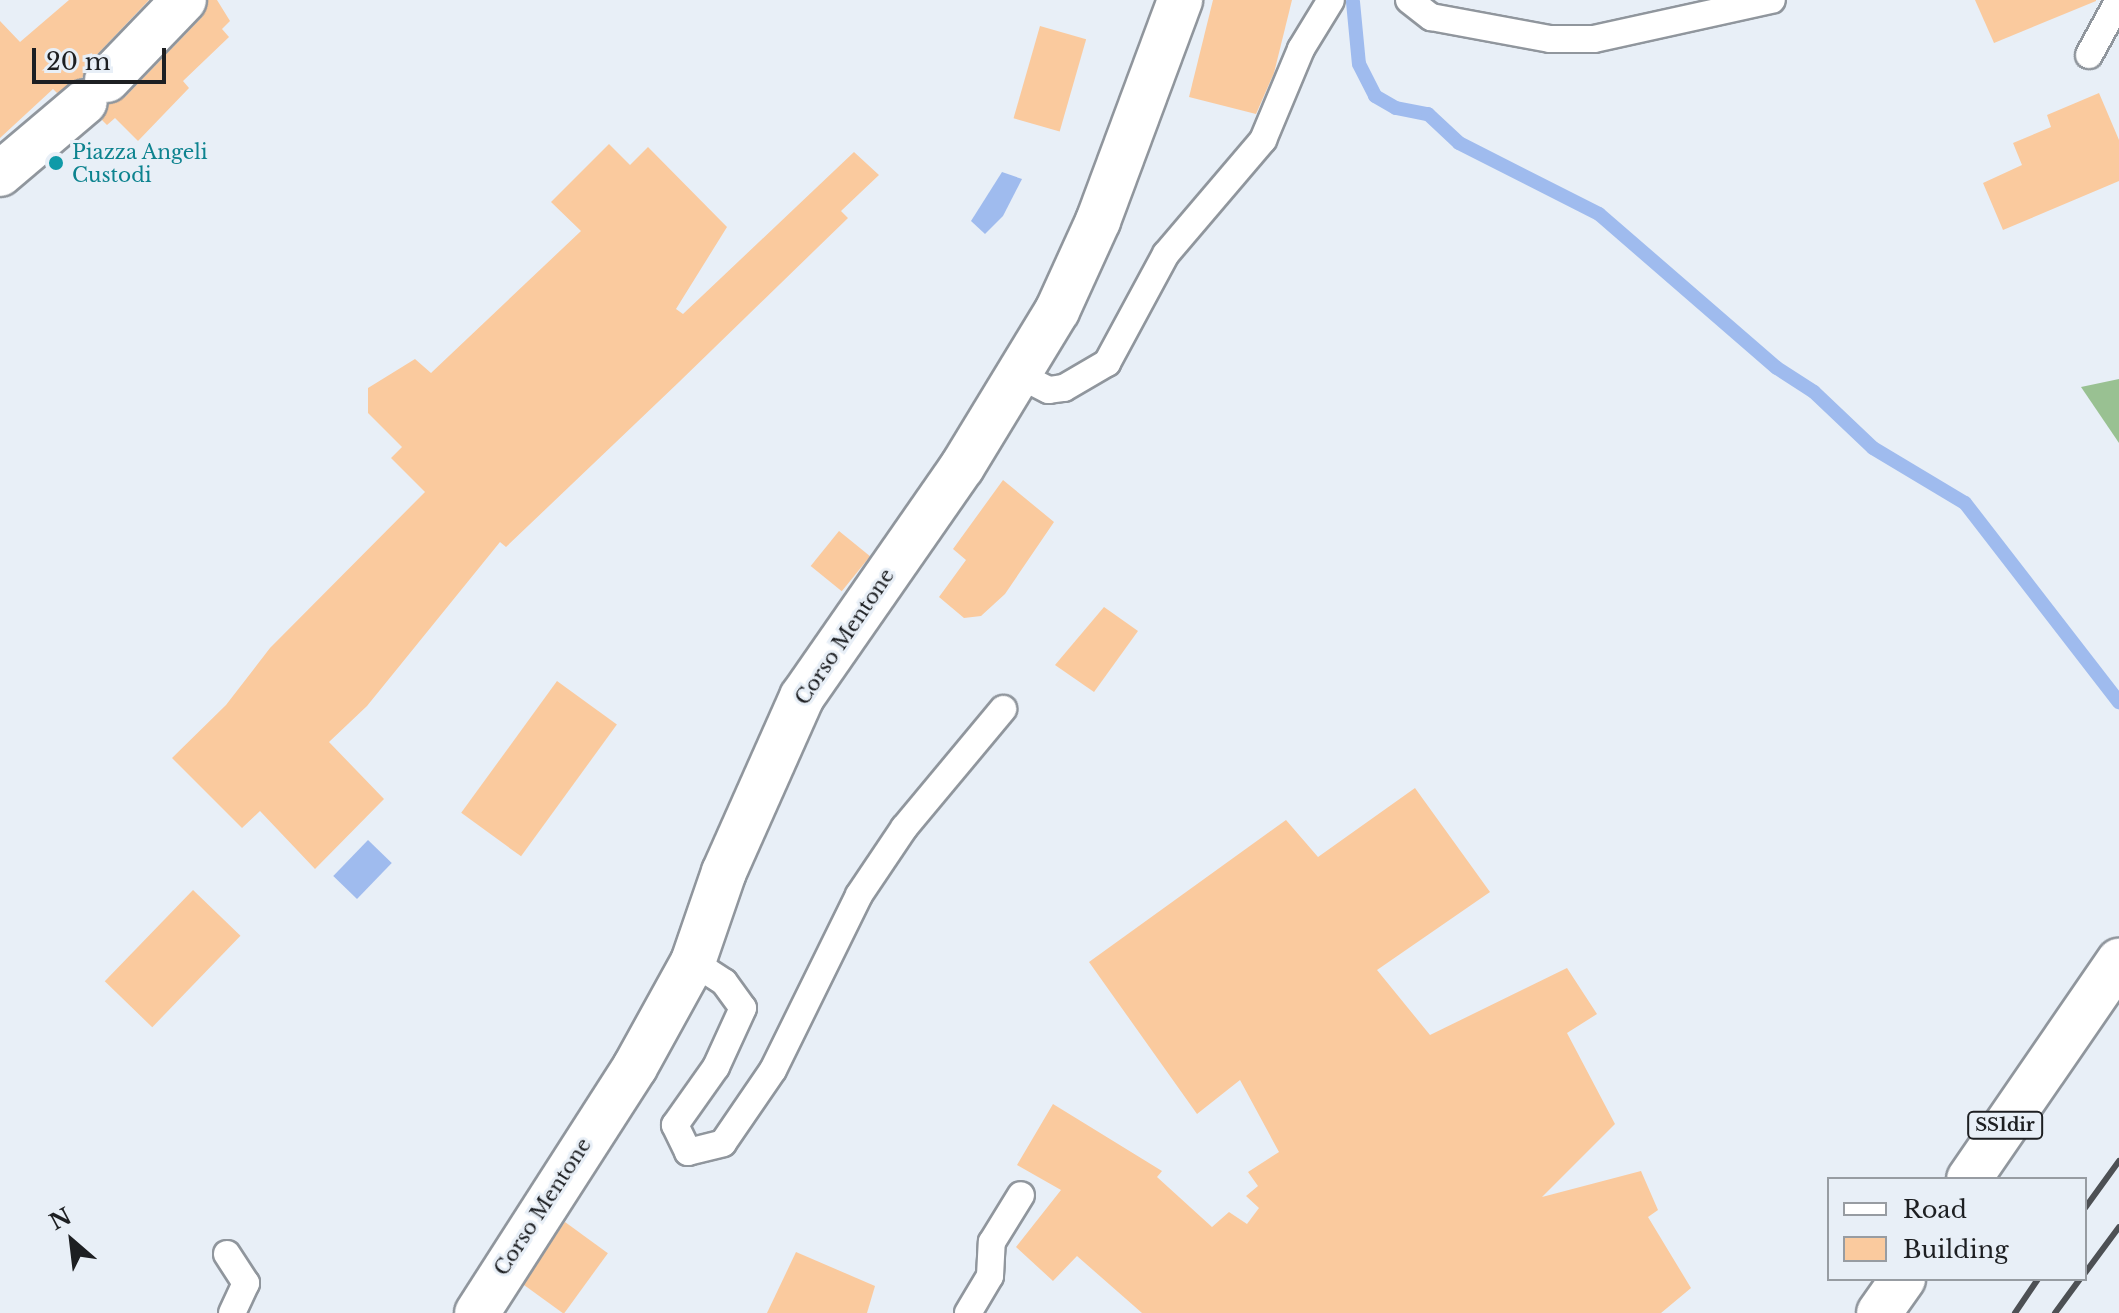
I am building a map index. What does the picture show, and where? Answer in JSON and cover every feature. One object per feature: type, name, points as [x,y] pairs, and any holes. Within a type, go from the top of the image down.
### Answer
[{"type":"main road","points":[[0,174],[96,91],[184,0]]},
{"type":"main road","name":"Corso Mentone","points":[[477,1313],[635,1067],[693,962],[724,872],[802,697],[1021,376],[1098,221],[1180,0]]},
{"type":"main road","name":"SS1dir","points":[[1970,1177],[2119,961]]},
{"type":"main road","points":[[1879,1313],[1902,1281]]},
{"type":"lane","points":[[1021,376],[1049,390],[1064,388],[1107,363],[1166,254],[1263,140],[1301,49],[1331,0]]},
{"type":"lane","points":[[1409,0],[1431,17],[1550,39],[1594,39],[1772,0]]},
{"type":"lane","points":[[2089,55],[2119,0]]},
{"type":"lane","points":[[693,962],[724,982],[743,1008],[716,1067],[675,1125],[688,1152],[723,1143],[773,1070],[859,895],[904,828],[1003,709]]},
{"type":"lane","points":[[968,1313],[990,1276],[992,1242],[1021,1195]]},
{"type":"lane","points":[[227,1254],[246,1283],[232,1313]]},
{"type":"green space","points":[[2119,379],[2119,443],[2081,387]]},
{"type":"water","points":[[1002,172],[1022,179],[1003,216],[985,234],[971,221]]},
{"type":"water","points":[[368,840],[392,863],[357,899],[333,876]]},
{"type":"building","points":[[69,0],[149,0],[89,63],[83,77],[57,93],[53,89],[0,138],[0,21],[20,42]]},
{"type":"building","points":[[208,0],[217,0],[230,21],[222,29],[229,37],[183,81],[189,88],[138,141],[115,118],[107,125],[102,120],[109,104],[125,97],[202,17]]},
{"type":"building","points":[[1213,0],[1292,0],[1274,73],[1256,114],[1189,97]]},
{"type":"building","points":[[1975,0],[2096,0],[2096,1],[1994,43]]},
{"type":"building","points":[[1040,26],[1086,39],[1060,132],[1014,118]]},
{"type":"building","points":[[2099,93],[2119,140],[2119,181],[2003,230],[1983,183],[2022,165],[2013,143],[2051,127],[2047,115]]},
{"type":"building","points":[[609,144],[630,165],[648,147],[727,227],[676,309],[683,314],[854,152],[879,175],[841,211],[848,218],[679,382],[506,547],[500,542],[367,706],[329,742],[384,799],[315,869],[260,811],[242,828],[172,758],[226,705],[270,648],[425,492],[391,458],[402,447],[368,413],[368,388],[415,359],[431,373],[581,231],[551,202]]},
{"type":"building","points":[[1003,480],[1054,522],[1005,594],[981,616],[964,618],[939,597],[966,560],[953,549]]},
{"type":"building","points":[[839,531],[870,556],[842,591],[811,566]]},
{"type":"building","points":[[1104,607],[1138,631],[1094,692],[1055,665]]},
{"type":"building","points":[[557,681],[617,724],[521,856],[461,813]]},
{"type":"building","points":[[1415,788],[1490,892],[1377,970],[1430,1035],[1567,968],[1597,1014],[1567,1033],[1615,1124],[1542,1197],[1641,1171],[1658,1210],[1648,1217],[1691,1288],[1661,1313],[1142,1313],[1077,1256],[1053,1281],[1016,1247],[1061,1190],[1017,1165],[1053,1104],[1162,1171],[1157,1177],[1212,1227],[1229,1212],[1247,1224],[1259,1208],[1246,1196],[1258,1186],[1248,1172],[1279,1152],[1240,1080],[1197,1114],[1089,962],[1286,820],[1318,857]]},
{"type":"building","points":[[193,890],[240,936],[152,1027],[105,981]]},
{"type":"building","points":[[565,1222],[608,1253],[564,1313],[521,1283]]},
{"type":"building","points":[[796,1252],[875,1286],[867,1313],[767,1313]]},
{"type":"waterway","points":[[1353,2],[1359,64],[1375,96],[1396,108],[1428,114],[1459,143],[1599,214],[1777,368],[1814,392],[1873,448],[1965,503],[2119,702]]},
{"type":"railway","points":[[2087,1205],[2119,1161]]},
{"type":"railway","points":[[2087,1270],[2119,1227]]},
{"type":"railway","points":[[2015,1313],[2037,1281]]},
{"type":"railway","points":[[2055,1313],[2079,1281]]},
{"type":"place","name":"Piazza Angeli Custodi","points":[[56,163]]}]
